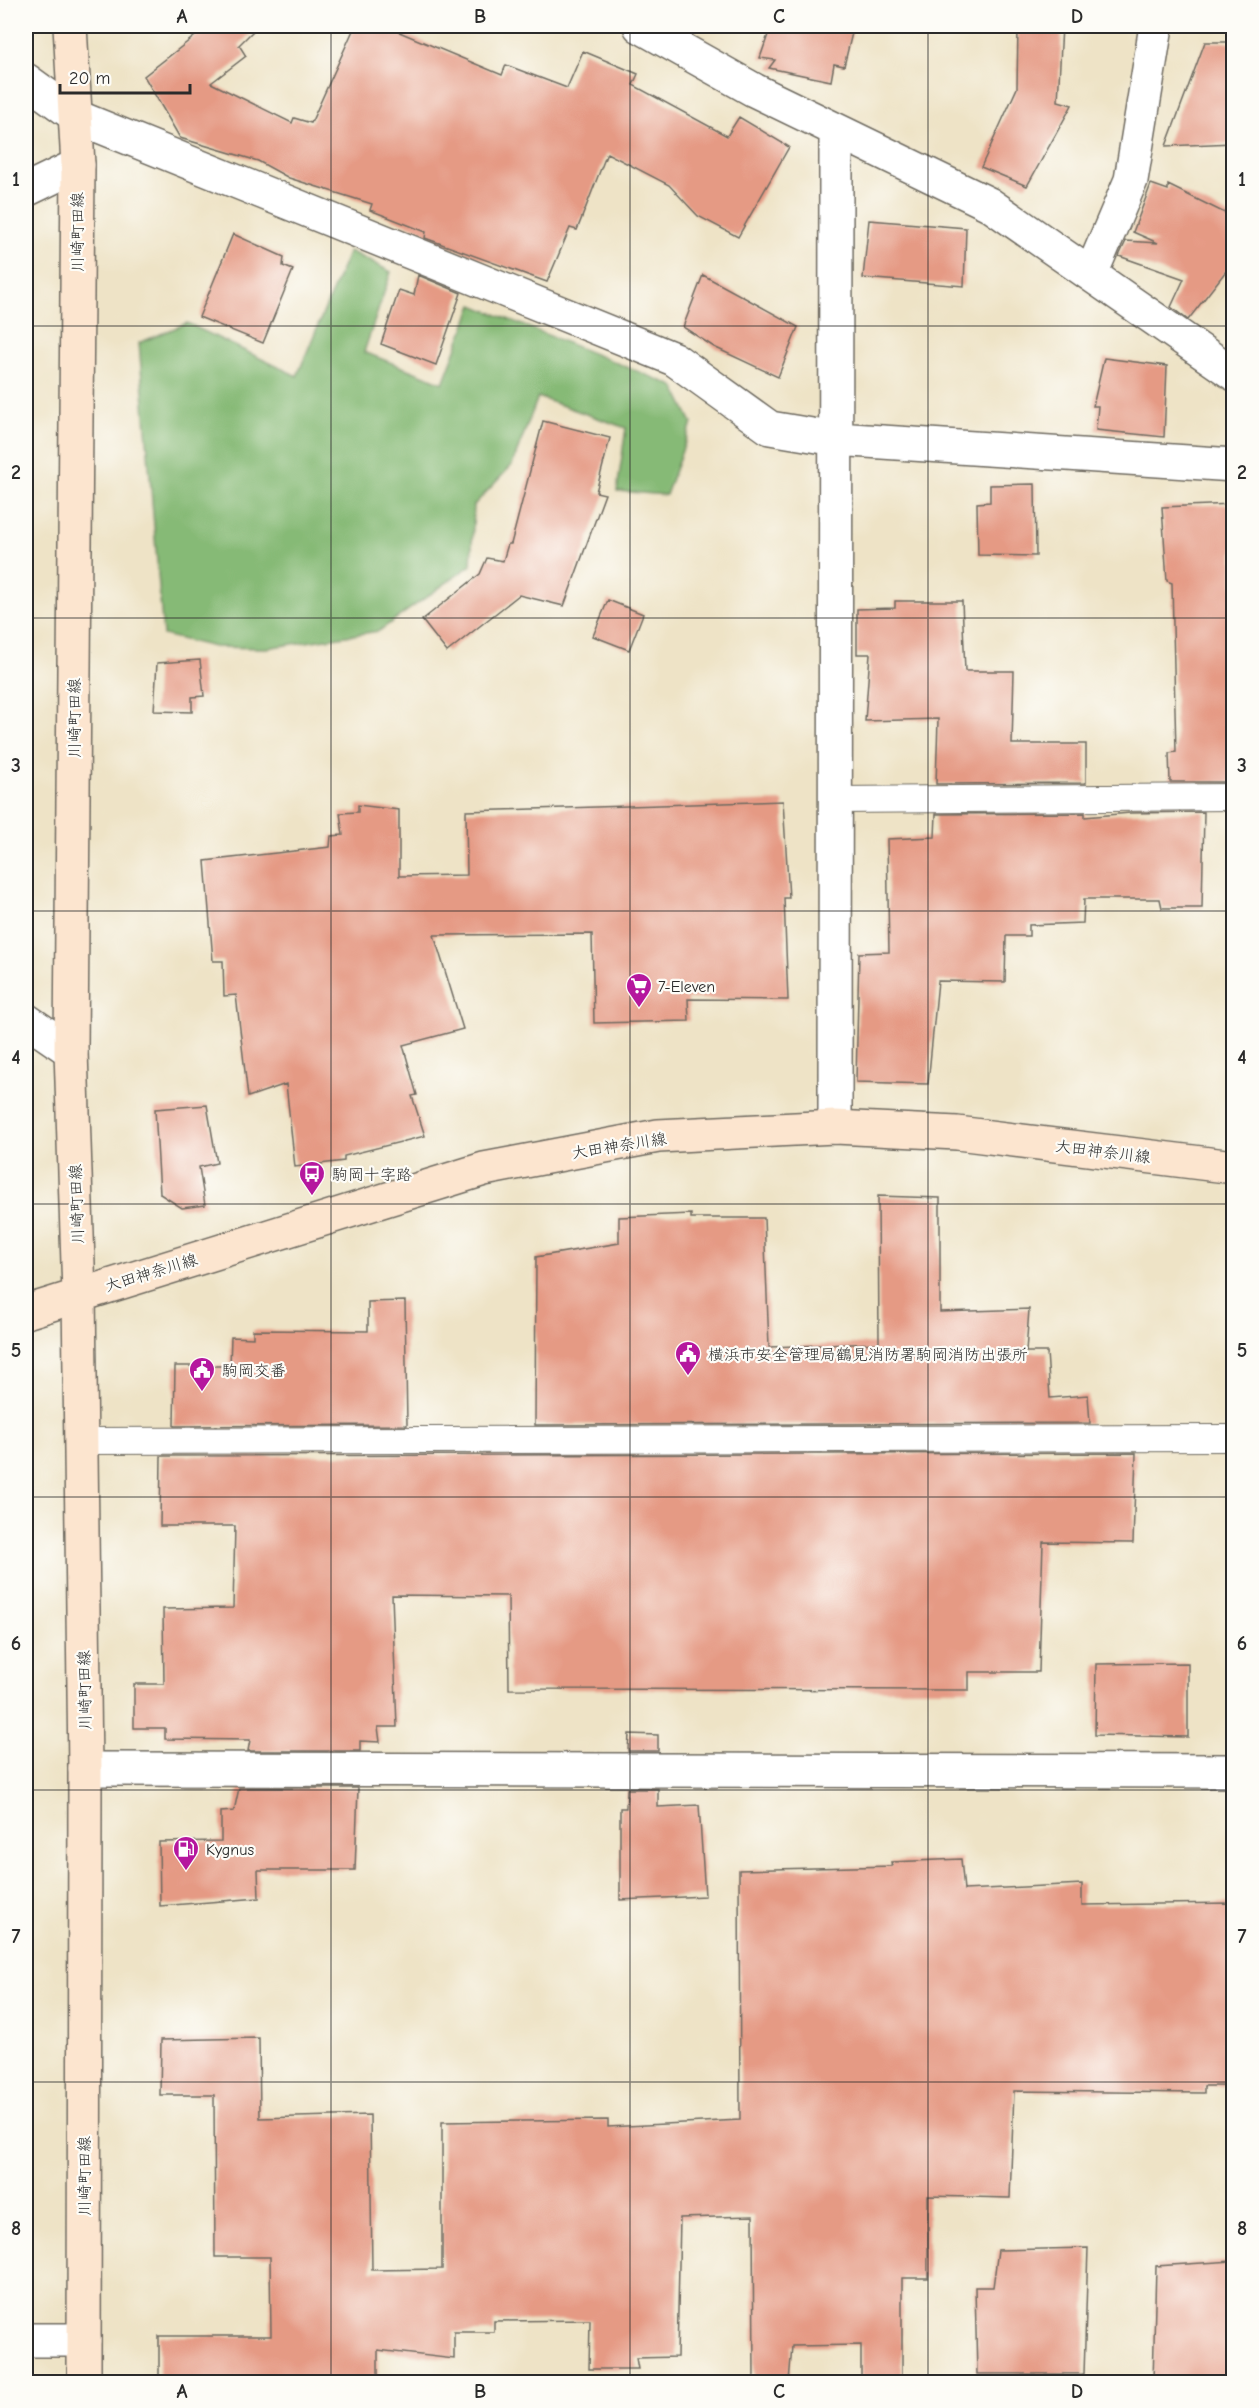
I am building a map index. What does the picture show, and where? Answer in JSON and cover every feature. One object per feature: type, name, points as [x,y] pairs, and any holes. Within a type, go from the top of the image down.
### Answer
[{"type":"main road","name":"川崎町田線","points":[[70,26],[78,165],[71,1051],[79,1294],[85,1769],[84,2382]]},
{"type":"main road","name":"大田神奈川線","points":[[26,1312],[484,1169],[658,1136],[835,1127],[957,1133],[1233,1167]]},
{"type":"street","points":[[640,26],[754,90],[989,204],[1233,374]]},
{"type":"street","points":[[1091,274],[1131,180],[1156,26]]},
{"type":"street","points":[[26,80],[77,117],[674,359],[770,428],[836,439],[1233,465]]},
{"type":"street","points":[[835,1127],[836,130]]},
{"type":"street","points":[[26,190],[78,165]]},
{"type":"street","points":[[26,1020],[71,1051]]},
{"type":"street","points":[[85,1769],[1233,1771]]},
{"type":"street","points":[[26,2340],[84,2340]]},
{"type":"lane","points":[[836,800],[1233,797]]},
{"type":"lane","points":[[81,1441],[1233,1438]]},
{"type":"green space","points":[[349,251],[391,272],[364,352],[443,383],[473,305],[674,386],[692,423],[666,495],[617,491],[626,428],[538,397],[512,465],[474,505],[471,565],[379,631],[266,648],[214,647],[163,635],[139,343],[187,323],[297,376]]},
{"type":"building","points":[[208,26],[258,26],[239,45],[246,56],[211,83],[292,123],[294,118],[311,123],[355,26],[385,26],[502,75],[506,65],[567,88],[583,51],[638,74],[633,85],[727,136],[739,117],[789,147],[738,237],[698,216],[669,185],[607,153],[577,230],[570,228],[547,282],[425,238],[426,232],[370,210],[372,204],[289,178],[258,161],[180,138],[144,76]]},
{"type":"building","points":[[771,26],[827,26],[852,33],[844,66],[834,64],[831,81],[769,68],[775,60],[760,58]]},
{"type":"building","points":[[1018,26],[1062,26],[1058,101],[1072,105],[1027,186],[981,167],[1017,88]]},
{"type":"building","points":[[1205,42],[1233,42],[1233,143],[1166,146]]},
{"type":"building","points":[[1151,184],[1168,190],[1168,185],[1233,217],[1233,262],[1188,320],[1171,307],[1184,279],[1119,256],[1126,241],[1158,243],[1133,232]]},
{"type":"building","points":[[869,220],[966,228],[964,286],[863,278]]},
{"type":"building","points":[[233,234],[284,257],[283,266],[293,270],[263,343],[199,317]]},
{"type":"building","points":[[418,275],[461,293],[436,365],[381,344],[399,290],[414,295]]},
{"type":"building","points":[[703,275],[798,327],[778,377],[714,347],[683,327]]},
{"type":"building","points":[[1104,358],[1167,366],[1164,437],[1096,430],[1098,406],[1093,406]]},
{"type":"building","points":[[543,421],[610,438],[596,492],[605,494],[564,606],[519,595],[447,652],[422,620],[480,574],[487,558],[503,561],[508,544],[511,544]]},
{"type":"building","points":[[1035,484],[1036,556],[978,555],[977,503],[990,502],[990,485]]},
{"type":"building","points":[[1233,504],[1233,782],[1170,782],[1169,753],[1176,752],[1172,583],[1167,581],[1162,507]]},
{"type":"building","points":[[608,600],[643,614],[629,650],[593,636]]},
{"type":"building","points":[[895,601],[962,601],[965,671],[1014,671],[1012,744],[1086,744],[1086,783],[936,784],[938,719],[865,721],[870,654],[857,654],[857,609],[895,608]]},
{"type":"building","points":[[200,660],[204,696],[192,697],[192,712],[154,711],[157,663]]},
{"type":"building","points":[[783,801],[789,898],[784,898],[788,1000],[688,999],[689,1021],[594,1023],[592,934],[434,935],[463,1029],[403,1045],[417,1095],[412,1096],[425,1136],[344,1156],[344,1161],[295,1167],[286,1084],[248,1097],[236,995],[224,996],[223,961],[213,961],[205,861],[330,847],[331,836],[343,835],[340,813],[358,812],[358,805],[399,810],[399,876],[467,875],[466,811]]},
{"type":"building","points":[[1204,812],[1202,908],[1162,908],[1160,899],[1084,899],[1083,923],[1029,925],[1029,936],[1006,936],[1005,982],[938,981],[928,1084],[856,1082],[859,953],[889,952],[887,839],[935,837],[936,814],[1085,813],[1085,817],[1130,813]]},
{"type":"building","points":[[207,1105],[217,1163],[199,1167],[205,1205],[182,1208],[160,1194],[155,1109]]},
{"type":"building","points":[[878,1196],[940,1198],[940,1312],[1029,1309],[1026,1352],[1047,1352],[1050,1398],[1088,1395],[1090,1423],[535,1425],[536,1257],[619,1243],[619,1217],[691,1214],[691,1218],[764,1218],[769,1347],[879,1343]]},
{"type":"building","points":[[405,1301],[407,1425],[174,1426],[175,1366],[230,1366],[231,1337],[253,1338],[253,1330],[368,1331],[368,1302]]},
{"type":"building","points":[[1136,1453],[1133,1543],[1043,1542],[1039,1672],[969,1672],[969,1690],[509,1689],[508,1596],[392,1595],[397,1727],[378,1727],[380,1742],[360,1741],[360,1751],[248,1751],[250,1740],[165,1739],[165,1728],[134,1728],[134,1684],[164,1684],[163,1609],[233,1608],[235,1526],[160,1526],[161,1456]]},
{"type":"building","points":[[1188,1663],[1188,1737],[1095,1735],[1096,1664]]},
{"type":"building","points":[[629,1734],[658,1735],[658,1751],[628,1751]]},
{"type":"building","points":[[239,1788],[358,1788],[355,1870],[258,1870],[259,1898],[160,1906],[159,1842],[221,1841],[221,1812],[234,1811]]},
{"type":"building","points":[[627,1789],[658,1789],[658,1807],[699,1805],[705,1896],[620,1900],[620,1808],[626,1808]]},
{"type":"building","points":[[961,1859],[964,1890],[1082,1884],[1082,1905],[1233,1903],[1233,2086],[1204,2086],[1204,2093],[1014,2091],[1010,2198],[928,2196],[928,2278],[902,2278],[902,2382],[861,2382],[861,2345],[792,2346],[789,2382],[754,2382],[753,2216],[680,2218],[677,2357],[636,2358],[638,2369],[589,2369],[590,2320],[494,2321],[494,2332],[454,2332],[454,2359],[378,2350],[378,2382],[159,2382],[159,2336],[271,2336],[270,2257],[215,2257],[214,2095],[160,2095],[161,2040],[259,2038],[260,2118],[370,2115],[372,2270],[442,2269],[442,2122],[608,2120],[608,2127],[740,2120],[739,1870],[892,1866],[891,1862]]},
{"type":"building","points":[[1088,2248],[1084,2374],[977,2374],[975,2287],[993,2287],[998,2250]]},
{"type":"building","points":[[1233,2261],[1233,2382],[1153,2382],[1156,2266]]},
{"type":"place","name":"7-Eleven","points":[[639,1009]]},
{"type":"place","name":"駒岡十字路","points":[[312,1197]]},
{"type":"place","name":"横浜市安全管理局鶴見消防署駒岡消防出張所","points":[[688,1377]]},
{"type":"place","name":"駒岡交番","points":[[202,1393]]},
{"type":"place","name":"Kygnus","points":[[186,1872]]}]
